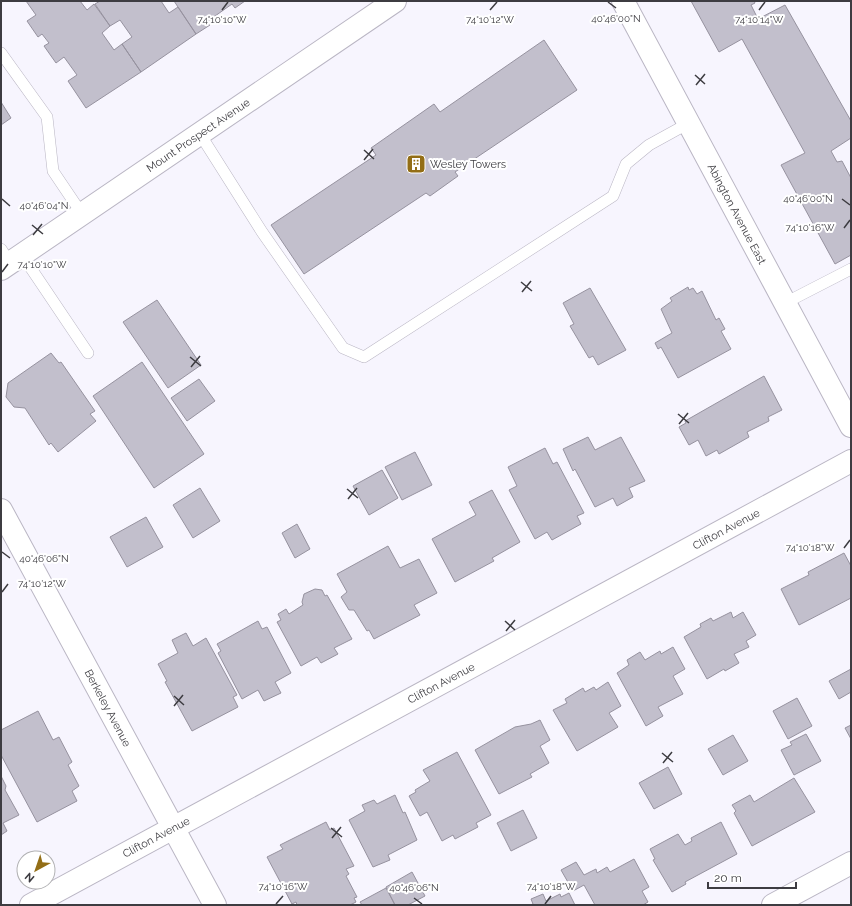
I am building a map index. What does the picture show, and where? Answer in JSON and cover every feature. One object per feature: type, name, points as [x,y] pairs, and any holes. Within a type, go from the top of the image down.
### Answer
[{"type":"street","name":"Mount Prospect Avenue","points":[[9,259],[82,214],[396,1]]},
{"type":"street","name":"Abington Avenue East","points":[[623,1],[851,426]]},
{"type":"street","name":"Clifton Avenue","points":[[31,905],[851,462]]},
{"type":"street","name":"Berkeley Avenue","points":[[1,510],[215,905]]},
{"type":"street","points":[[773,905],[851,863]]},
{"type":"lane","points":[[1,53],[47,117],[53,171],[82,214]]},
{"type":"lane","points":[[200,134],[262,232],[343,348],[364,357],[613,196],[626,164],[649,145],[689,123]]},
{"type":"lane","points":[[9,259],[88,353]]},
{"type":"lane","points":[[785,303],[851,269]]},
{"type":"building","points":[[26,1],[80,1],[87,10],[94,4],[110,26],[102,33],[114,50],[122,44],[141,72],[86,108],[68,81],[77,75],[64,57],[56,63],[44,46],[49,43],[42,34],[38,37],[27,21],[36,15]]},
{"type":"building","points":[[100,1],[161,1],[169,13],[178,7],[196,34],[141,72],[122,44],[132,37],[120,20],[110,26],[95,4]]},
{"type":"building","points":[[174,1],[245,1],[235,8],[232,4],[208,21],[210,25],[196,34]]},
{"type":"building","points":[[691,1],[754,1],[755,3],[751,5],[758,19],[785,5],[851,121],[851,138],[831,151],[837,162],[842,161],[851,178],[851,255],[835,264],[781,165],[805,153],[742,39],[719,52]]},
{"type":"building","name":"Wesley Towers","points":[[544,40],[577,90],[455,172],[458,176],[430,196],[426,193],[304,274],[271,225],[376,155],[371,148],[434,104],[440,112]]},
{"type":"building","points":[[1,102],[11,118],[1,125]]},
{"type":"building","points":[[688,287],[689,290],[693,288],[697,294],[702,291],[716,320],[719,318],[725,329],[721,331],[731,349],[678,378],[661,347],[658,349],[655,343],[672,333],[661,309],[672,301],[670,298]]},
{"type":"building","points":[[590,288],[626,350],[598,365],[593,356],[589,358],[570,326],[574,324],[563,303]]},
{"type":"building","points":[[157,300],[201,365],[168,388],[123,322]]},
{"type":"building","points":[[51,353],[59,363],[61,362],[95,411],[90,414],[96,421],[58,452],[51,443],[49,445],[25,408],[14,407],[6,397],[8,383]]},
{"type":"building","points":[[142,362],[204,454],[154,488],[93,396]]},
{"type":"building","points":[[764,376],[782,410],[768,417],[769,421],[747,432],[749,437],[719,454],[717,450],[706,456],[698,440],[689,445],[679,427],[686,423],[685,421]]},
{"type":"building","points":[[199,379],[215,401],[187,421],[171,398]]},
{"type":"building","points":[[588,437],[595,450],[621,437],[645,481],[629,488],[633,497],[617,506],[613,498],[595,507],[575,469],[573,471],[563,449]]},
{"type":"building","points":[[545,448],[553,464],[557,462],[584,513],[577,516],[581,524],[552,540],[547,532],[535,539],[509,490],[517,486],[508,467]]},
{"type":"building","points":[[415,452],[432,485],[402,500],[385,467]]},
{"type":"building","points":[[382,470],[398,498],[369,515],[353,486]]},
{"type":"building","points":[[200,488],[220,521],[193,538],[173,505]]},
{"type":"building","points":[[492,490],[520,542],[492,558],[494,561],[455,582],[432,539],[476,515],[469,502]]},
{"type":"building","points":[[146,517],[163,547],[127,567],[110,537]]},
{"type":"building","points":[[297,524],[310,549],[295,558],[282,533]]},
{"type":"building","points":[[388,546],[400,568],[419,559],[437,593],[414,605],[420,615],[374,639],[369,630],[367,631],[354,610],[349,610],[341,597],[347,592],[337,574]]},
{"type":"building","points":[[844,553],[851,566],[851,598],[799,625],[781,589],[809,575],[808,572]]},
{"type":"building","points":[[315,589],[322,590],[325,596],[327,595],[352,639],[334,648],[338,654],[321,663],[317,657],[301,666],[277,622],[281,620],[278,614],[286,609],[289,614],[303,605],[302,602],[304,594]]},
{"type":"building","points":[[731,612],[733,618],[743,612],[756,635],[746,641],[749,647],[734,654],[739,663],[725,671],[724,669],[707,679],[684,637],[701,627],[700,624],[711,618],[713,621]]},
{"type":"building","points":[[258,621],[262,629],[267,627],[291,673],[275,682],[281,693],[264,701],[258,690],[242,699],[218,653],[221,651],[217,644]]},
{"type":"building","points":[[186,633],[193,646],[206,638],[237,695],[233,697],[238,707],[192,731],[165,682],[167,681],[158,664],[178,653],[172,640]]},
{"type":"building","points":[[673,647],[685,669],[673,676],[683,694],[658,707],[663,716],[646,726],[617,673],[629,665],[627,660],[640,652],[645,660],[660,651],[661,654]]},
{"type":"building","points":[[851,669],[851,692],[839,699],[829,681]]},
{"type":"building","points":[[608,682],[621,706],[609,713],[618,727],[577,751],[553,710],[567,703],[565,699],[583,688],[585,692],[594,687],[596,690]]},
{"type":"building","points":[[797,698],[812,726],[788,739],[773,711]]},
{"type":"building","points":[[38,711],[53,740],[59,737],[72,762],[68,765],[79,786],[72,791],[77,801],[37,822],[1,755],[1,730]]},
{"type":"building","points":[[540,720],[550,740],[540,746],[549,763],[530,774],[532,777],[499,794],[475,750],[515,727],[531,724]]},
{"type":"building","points":[[851,725],[851,739],[845,728]]},
{"type":"building","points":[[806,734],[821,761],[794,775],[781,750],[792,745],[790,742]]},
{"type":"building","points":[[733,735],[748,761],[723,775],[708,749]]},
{"type":"building","points":[[457,752],[491,815],[476,823],[478,827],[455,839],[453,835],[442,841],[427,812],[420,816],[409,796],[416,792],[415,790],[430,781],[423,770]]},
{"type":"building","points":[[668,767],[682,794],[654,809],[639,783]]},
{"type":"building","points":[[1,776],[6,786],[5,790],[19,815],[3,823],[7,831],[1,835]]},
{"type":"building","points":[[794,778],[815,812],[752,846],[734,813],[736,811],[732,805],[750,795],[754,802]]},
{"type":"building","points":[[395,795],[403,813],[405,812],[417,840],[388,855],[390,860],[373,867],[349,820],[365,811],[362,805],[374,800],[377,804]]},
{"type":"building","points":[[523,810],[537,838],[511,851],[497,823]]},
{"type":"building","points":[[326,822],[330,830],[334,828],[354,866],[346,869],[349,874],[346,876],[357,897],[354,898],[356,902],[350,905],[297,905],[296,902],[292,904],[267,857],[283,849],[280,845]]},
{"type":"building","points":[[721,822],[737,854],[685,882],[686,884],[672,892],[653,860],[655,859],[650,849],[678,834],[685,845],[692,841],[691,838]]},
{"type":"building","points":[[634,859],[649,887],[642,891],[648,902],[643,905],[595,905],[584,885],[573,891],[561,870],[576,862],[584,875],[596,869],[597,873],[607,867],[610,872]]},
{"type":"building","points":[[412,872],[425,896],[408,905],[395,905],[386,887]]},
{"type":"building","points":[[386,888],[395,905],[362,905],[360,902]]},
{"type":"building","points":[[569,893],[575,905],[530,905],[533,904],[531,899],[543,894],[546,901],[560,894],[561,897]]},
{"type":"place","name":"Wesley Towers","points":[[416,164]]}]
